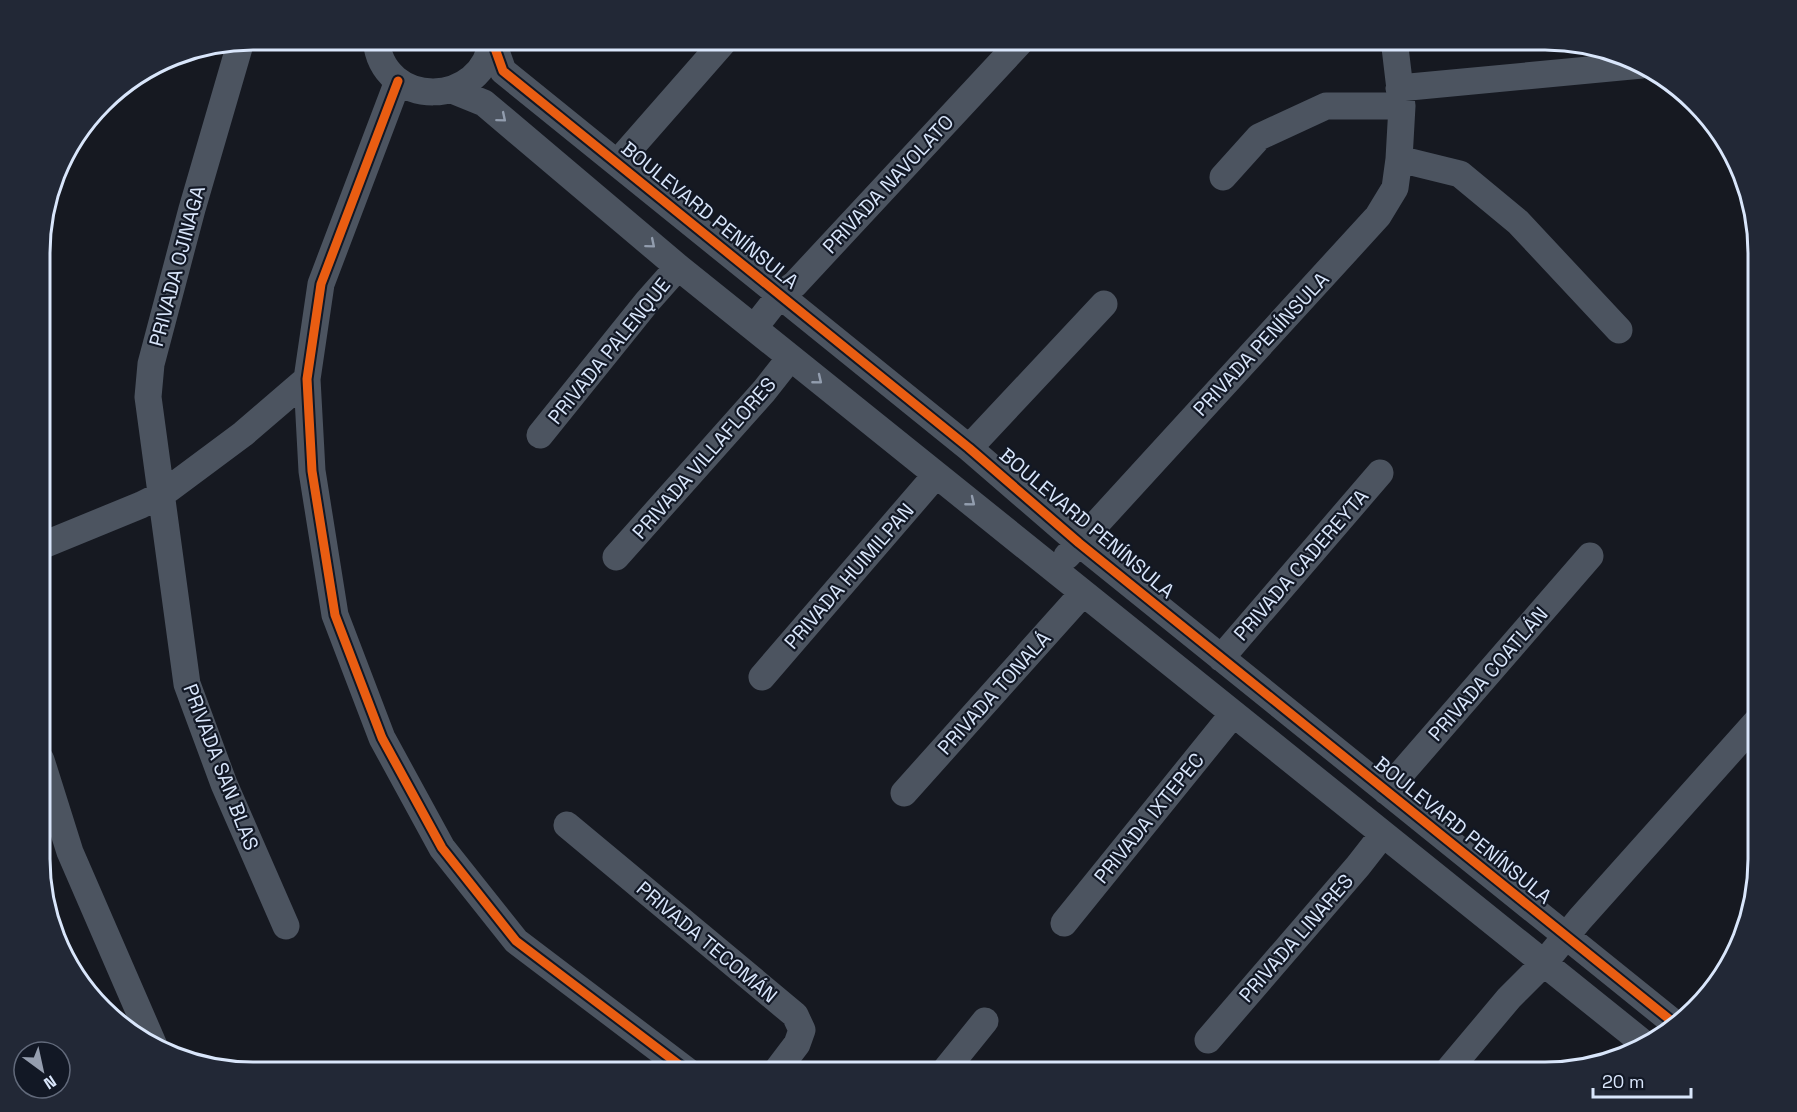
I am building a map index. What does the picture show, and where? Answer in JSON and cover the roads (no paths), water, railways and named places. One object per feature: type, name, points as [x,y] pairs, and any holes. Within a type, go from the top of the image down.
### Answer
[{"type":"street","name":"PRIVADA OJINAGA","points":[[161,495],[148,397],[151,364],[192,208],[238,50]]},
{"type":"street","points":[[377,50],[385,67],[398,81],[414,90],[433,93],[452,90],[469,81],[482,68],[490,50]]},
{"type":"street","name":"BOULEVARD PENÍNSULA","points":[[496,50],[503,71],[969,448],[1079,543],[1670,1020]]},
{"type":"street","points":[[616,162],[716,50]]},
{"type":"street","name":"PRIVADA NAVOLATO","points":[[754,328],[780,295],[795,284],[1013,50]]},
{"type":"street","name":"PRIVADA PENÍNSULA","points":[[1054,570],[1378,216],[1395,188],[1399,159],[1400,97],[1395,50]]},
{"type":"street","points":[[1223,177],[1260,137],[1326,106],[1627,67]]},
{"type":"street","points":[[398,81],[321,284],[307,379],[312,471],[335,615],[382,738],[442,848],[516,941],[676,1062]]},
{"type":"street","points":[[452,90],[484,103],[790,358],[1638,1039]]},
{"type":"street","points":[[1399,159],[1460,174],[1518,222],[1619,330]]},
{"type":"street","name":"PRIVADA PALENQUE","points":[[540,435],[678,267]]},
{"type":"street","points":[[969,448],[1104,304]]},
{"type":"street","name":"PRIVADA VILLAFLORES","points":[[616,557],[764,391],[790,358]]},
{"type":"street","points":[[50,542],[161,495],[243,434],[307,379]]},
{"type":"street","name":"PRIVADA CADEREYTA","points":[[1221,658],[1380,473]]},
{"type":"street","name":"PRIVADA HUIMILPAN","points":[[762,677],[936,475]]},
{"type":"street","name":"PRIVADA SAN BLAS","points":[[161,495],[187,684],[224,784],[286,926]]},
{"type":"street","name":"PRIVADA COATLÁN","points":[[1386,791],[1590,556]]},
{"type":"street","name":"PRIVADA TONALÁ","points":[[904,793],[1083,593]]},
{"type":"street","name":"PRIVADA IXTEPEC","points":[[1064,923],[1233,714]]},
{"type":"street","points":[[1455,1062],[1509,998],[1544,963],[1747,732]]},
{"type":"street","points":[[50,789],[70,852],[149,1034]]},
{"type":"street","name":"PRIVADA TECOMÁN","points":[[567,825],[795,1016],[802,1030],[797,1044],[783,1062]]},
{"type":"street","name":"PRIVADA LINARES","points":[[1208,1040],[1383,834]]},
{"type":"street","name":"BOULEVARD PENÍNSULA","points":[[1446,885],[1466,856]]},
{"type":"street","points":[[952,1062],[985,1021]]}]
